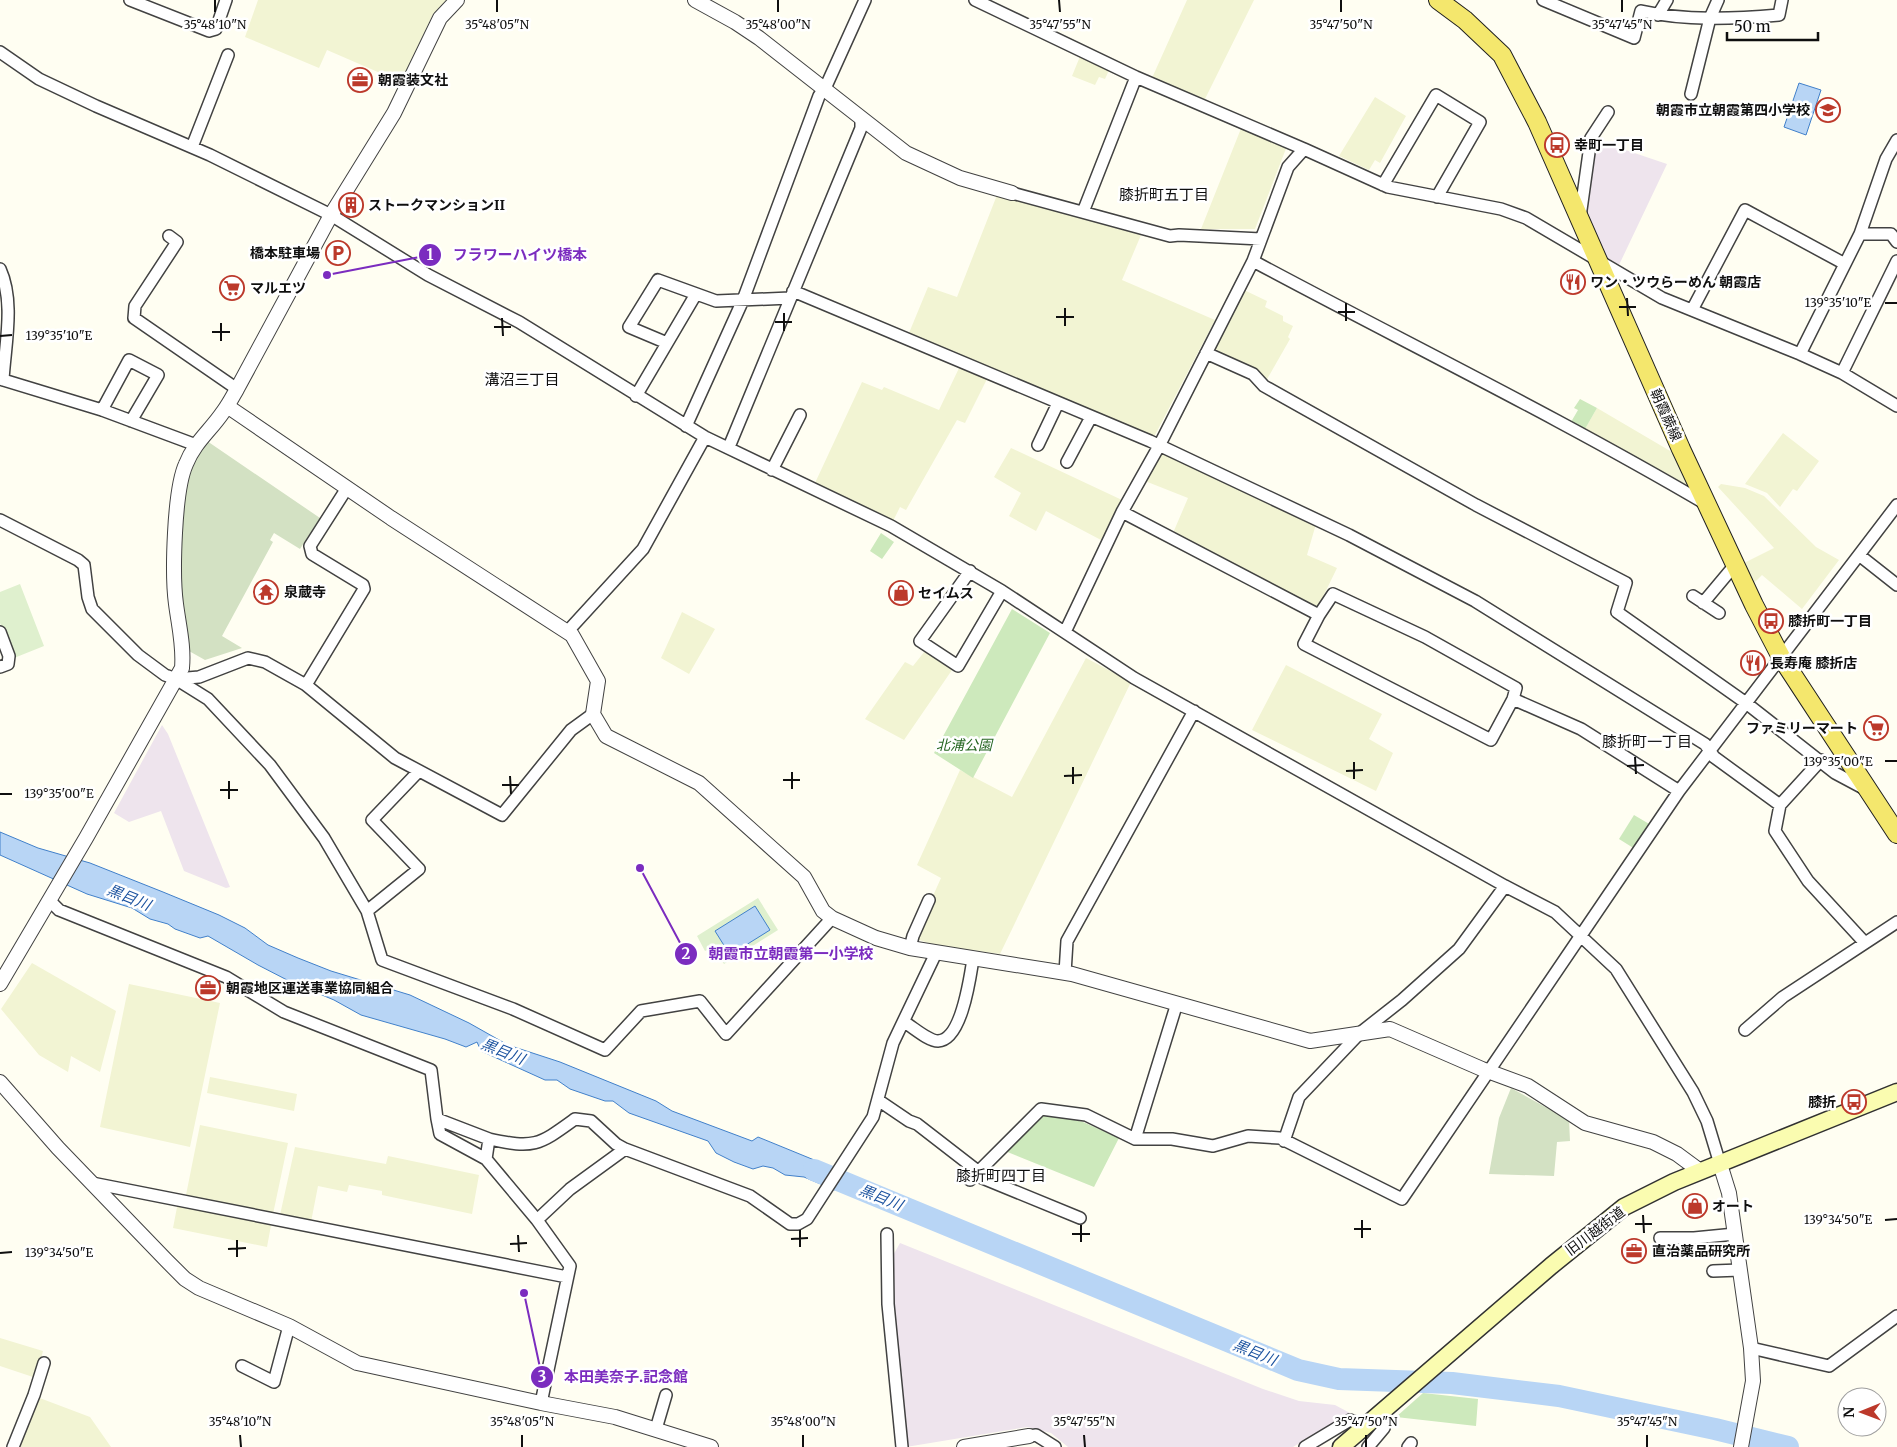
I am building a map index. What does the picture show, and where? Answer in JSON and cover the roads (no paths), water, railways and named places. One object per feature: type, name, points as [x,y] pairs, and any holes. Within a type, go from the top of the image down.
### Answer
[{"type":"main road","name":"朝霞蕨線","points":[[1438,0],[1465,20],[1502,55],[1538,122],[1596,259],[1734,566],[1781,657],[1897,834]]},
{"type":"main road","name":"旧川越街道","points":[[1341,1447],[1602,1223],[1648,1194],[1700,1171],[1897,1092]]},
{"type":"street","points":[[130,0],[209,31],[216,29],[226,0]]},
{"type":"street","points":[[0,984],[82,845],[182,668],[184,648],[176,604],[174,575],[180,483],[185,465],[196,445],[227,406],[237,389],[331,215],[394,113],[440,18],[457,0]]},
{"type":"street","points":[[696,0],[735,22],[906,153],[936,169],[1012,193],[1170,236],[1261,239]]},
{"type":"street","points":[[686,426],[743,300],[823,89],[865,0]]},
{"type":"street","points":[[975,0],[1136,77],[1383,185],[1500,209],[1526,218],[1662,298],[1842,373],[1897,406]]},
{"type":"street","points":[[1543,0],[1567,5],[1634,38],[1641,11],[1678,18],[1779,15],[1782,0]]},
{"type":"street","points":[[1658,15],[1667,0]]},
{"type":"street","points":[[1691,94],[1710,18],[1718,0]]},
{"type":"street","points":[[0,52],[39,79],[192,147],[331,215],[428,275],[519,322],[686,426],[772,470],[891,526],[1002,591],[1134,678],[1505,886],[1555,912],[1616,969],[1693,1092],[1707,1120],[1729,1193],[1751,1348],[1753,1381],[1741,1447]]},
{"type":"street","points":[[192,147],[228,55]]},
{"type":"street","points":[[1083,212],[1136,77]]},
{"type":"street","points":[[1383,185],[1436,95],[1480,122],[1438,197]]},
{"type":"street","points":[[1579,220],[1591,138],[1608,112]]},
{"type":"street","points":[[728,447],[860,128],[861,120]]},
{"type":"street","points":[[1800,354],[1860,234],[1886,159],[1897,140]]},
{"type":"street","points":[[1065,632],[1122,512],[1159,446],[1253,261],[1288,167],[1304,149]]},
{"type":"street","points":[[1692,310],[1745,210],[1845,264]]},
{"type":"street","points":[[1860,234],[1891,234],[1897,242]]},
{"type":"street","points":[[169,236],[177,242],[135,306],[134,318],[237,389]]},
{"type":"street","points":[[1253,261],[1382,330],[1518,398],[1706,504]]},
{"type":"street","points":[[1842,373],[1897,261]]},
{"type":"street","points":[[0,269],[5,281],[8,315],[1,379],[102,410],[196,445]]},
{"type":"street","points":[[666,343],[629,327],[658,280],[716,301],[791,295],[1058,403],[1159,446],[1349,535],[1442,583],[1705,744],[1712,751],[1714,758],[1780,805]]},
{"type":"street","points":[[636,396],[696,294]]},
{"type":"street","points":[[1206,353],[1253,374],[1264,386],[1476,505],[1626,583],[1617,612],[1746,703],[1835,773],[1869,791]]},
{"type":"street","points":[[102,410],[129,360],[158,375],[131,421]]},
{"type":"street","points":[[1038,445],[1058,403]]},
{"type":"street","points":[[227,406],[347,488],[572,635],[598,681],[593,714],[606,736],[699,783],[804,877],[823,910],[832,918],[876,938],[910,948],[1065,973],[1310,1041],[1390,1028],[1528,1086],[1585,1124],[1653,1142],[1683,1157],[1700,1171]]},
{"type":"street","points":[[772,470],[800,415]]},
{"type":"street","points":[[1067,462],[1091,417]]},
{"type":"street","points":[[567,632],[643,549],[706,437]]},
{"type":"street","points":[[306,684],[364,589],[363,586],[312,554],[310,546],[347,488]]},
{"type":"street","points":[[975,1176],[1041,1109],[1086,1115],[1136,1139],[1172,1139],[1212,1146],[1248,1136],[1284,1141],[1402,1200],[1679,791],[1712,751],[1746,703],[1897,504]]},
{"type":"street","points":[[1122,512],[1319,614]]},
{"type":"street","points":[[0,520],[78,560],[84,565],[92,608],[138,655],[165,675],[176,679],[208,699],[270,765],[324,838],[367,911],[382,960],[513,1009],[605,1050],[641,1011],[700,1001],[726,1034],[832,918]]},
{"type":"street","points":[[1859,555],[1897,585]]},
{"type":"street","points":[[1704,603],[1734,566]]},
{"type":"street","points":[[970,571],[920,642],[958,666],[1002,591]]},
{"type":"street","points":[[1333,594],[1425,637],[1516,688],[1513,699],[1491,740],[1304,644],[1319,614],[1333,594]]},
{"type":"street","points":[[1694,596],[1719,613]]},
{"type":"street","points":[[0,632],[9,656],[8,664],[0,667]]},
{"type":"street","points":[[176,679],[199,677],[248,658],[265,662],[306,684],[395,758],[418,772],[502,815],[570,730],[593,714]]},
{"type":"street","points":[[1513,699],[1581,729],[1679,791]]},
{"type":"street","points":[[1065,973],[1067,941],[1194,711]]},
{"type":"street","points":[[1820,760],[1780,805],[1775,831],[1808,881],[1865,943]]},
{"type":"street","points":[[367,911],[419,869],[372,820],[418,772]]},
{"type":"street","points":[[1284,1141],[1299,1098],[1360,1033],[1402,1000],[1459,949],[1505,886]]},
{"type":"street","points":[[49,900],[59,910],[226,977],[284,1012],[431,1070],[440,1134],[486,1159],[537,1220],[570,1266],[541,1403]]},
{"type":"street","points":[[910,948],[913,936],[929,900]]},
{"type":"street","points":[[1745,1030],[1783,997],[1897,922]]},
{"type":"street","points":[[437,1119],[489,1138],[513,1144],[544,1142],[575,1118],[591,1121],[616,1144],[750,1196],[790,1224],[798,1224],[807,1219],[818,1204],[873,1117],[886,1065],[936,953]]},
{"type":"street","points":[[904,1022],[936,1041],[945,1040],[952,1035],[964,1007],[973,959]]},
{"type":"street","points":[[1136,1139],[1177,1003]]},
{"type":"street","points":[[0,1082],[58,1148],[185,1279],[199,1288],[289,1326],[357,1363],[615,1417],[711,1447]]},
{"type":"street","points":[[878,1100],[909,1122],[917,1124],[975,1176],[1080,1218]]},
{"type":"street","points":[[486,1159],[489,1138]]},
{"type":"street","points":[[537,1220],[570,1189],[625,1148]]},
{"type":"street","points":[[92,1183],[567,1277]]},
{"type":"street","points":[[887,1234],[888,1304],[902,1447]]},
{"type":"street","points":[[1660,1238],[1694,1238],[1735,1234]]},
{"type":"street","points":[[1713,1271],[1740,1270]]},
{"type":"street","points":[[1751,1348],[1829,1366],[1897,1316]]},
{"type":"street","points":[[242,1366],[274,1382],[289,1326]]},
{"type":"street","points":[[13,1447],[34,1395],[44,1363]]},
{"type":"street","points":[[656,1429],[666,1395]]},
{"type":"street","points":[[1368,1447],[1384,1428],[1379,1416]]},
{"type":"street","points":[[1305,1447],[1350,1420],[1366,1426]]},
{"type":"street","points":[[964,1447],[1029,1436],[1036,1436],[1055,1447]]},
{"type":"water","points":[[1799,83],[1821,90],[1806,135],[1784,127]]},
{"type":"water","points":[[0,832],[38,848],[90,863],[219,915],[245,928],[268,945],[298,958],[331,971],[410,995],[469,1023],[508,1045],[560,1062],[656,1101],[672,1111],[752,1141],[758,1137],[846,1173],[835,1190],[804,1177],[785,1175],[773,1168],[763,1166],[753,1169],[716,1153],[708,1141],[629,1113],[613,1101],[605,1101],[570,1089],[557,1080],[545,1080],[481,1051],[477,1042],[466,1047],[445,1039],[361,1015],[334,1000],[291,982],[258,965],[208,936],[200,938],[175,929],[168,924],[150,919],[132,908],[87,894],[0,855]]},
{"type":"water","points":[[755,906],[770,930],[730,955],[715,931]]},
{"type":"waterway","name":"黒目川","points":[[814,1170],[1298,1370],[1339,1379],[1452,1383],[1559,1396],[1715,1429],[1788,1447]]},
{"type":"place","name":"朝霞装文社","points":[[360,80]]},
{"type":"place","name":"朝霞市立朝霞第四小学校","points":[[1828,110]]},
{"type":"place","name":"幸町一丁目","points":[[1557,145]]},
{"type":"place","name":"ストークマンションII","points":[[351,205]]},
{"type":"place","name":"橋本駐車場","points":[[338,253]]},
{"type":"place","name":"フラワーハイツ橋本","points":[[327,275]]},
{"type":"place","name":"ワン・ツウらーめん 朝霞店","points":[[1573,282]]},
{"type":"place","name":"マルエツ","points":[[232,288]]},
{"type":"place","name":"泉蔵寺","points":[[266,592]]},
{"type":"place","name":"セイムス","points":[[901,593]]},
{"type":"place","name":"膝折町一丁目","points":[[1771,621]]},
{"type":"place","name":"長寿庵 膝折店","points":[[1753,663]]},
{"type":"place","name":"ファミリーマート","points":[[1876,728]]},
{"type":"place","name":"朝霞市立朝霞第一小学校","points":[[640,868]]},
{"type":"place","name":"朝霞地区運送事業協同組合","points":[[208,988]]},
{"type":"place","name":"膝折","points":[[1854,1102]]},
{"type":"place","name":"オート","points":[[1695,1206]]},
{"type":"place","name":"直治薬品研究所","points":[[1634,1251]]},
{"type":"place","name":"本田美奈子.記念館","points":[[524,1293]]},
{"type":"district","name":"膝折町五丁目","points":[[1164,194]]},
{"type":"district","name":"溝沼三丁目","points":[[522,379]]},
{"type":"district","name":"膝折町一丁目","points":[[1647,741]]},
{"type":"district","name":"膝折町四丁目","points":[[1001,1175]]},
{"type":"park label","name":"北浦公園","points":[[964,745]]}]
